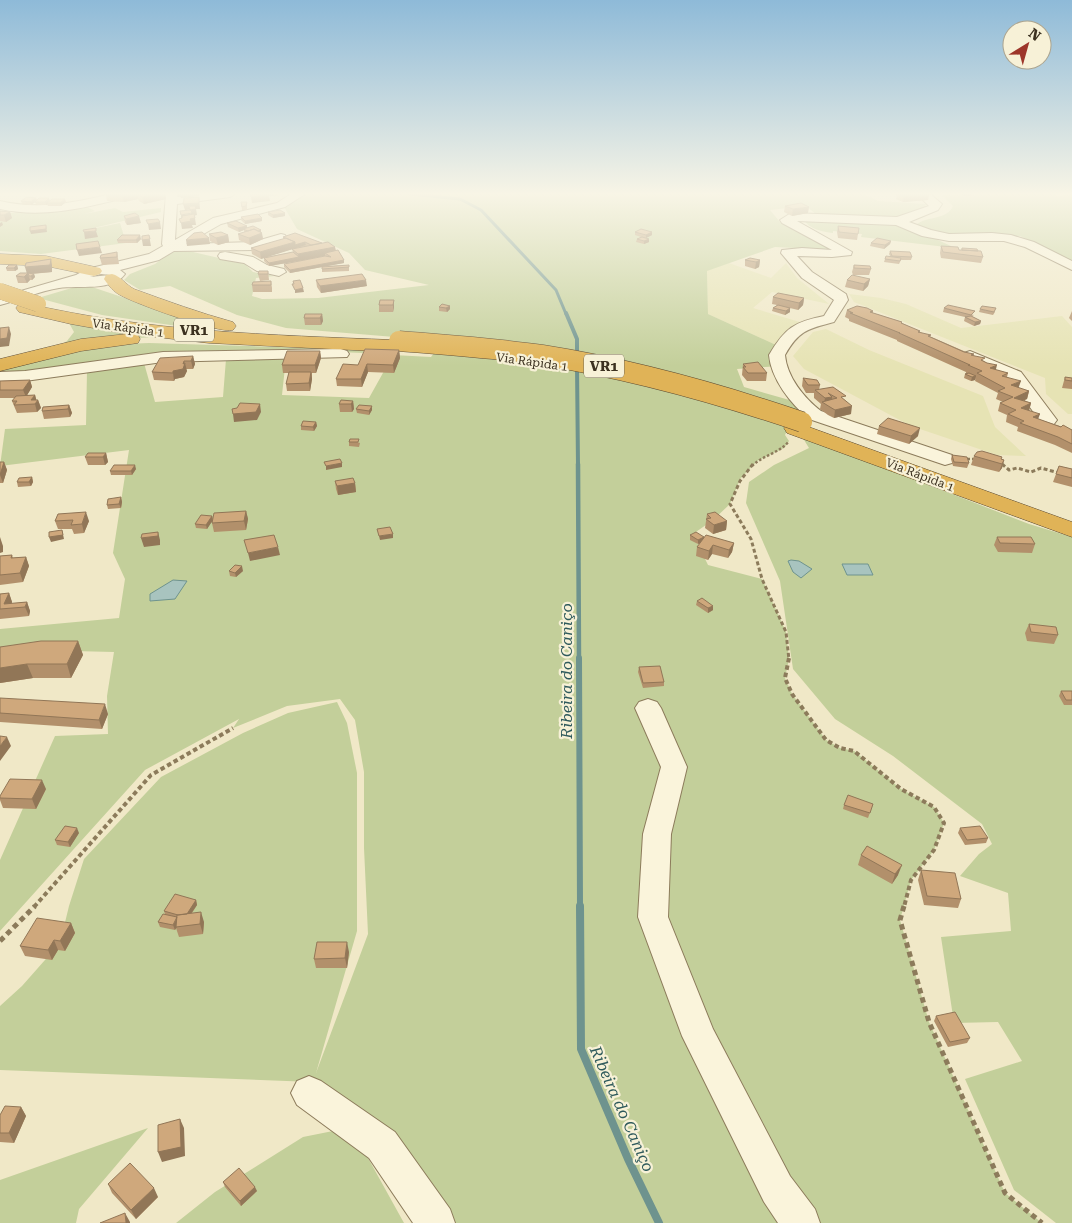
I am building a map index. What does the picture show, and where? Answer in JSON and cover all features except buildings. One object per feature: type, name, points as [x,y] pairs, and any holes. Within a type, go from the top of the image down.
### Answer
[{"type":"highway","points":[[0,259],[46,261],[100,275],[125,291],[221,325],[322,333],[353,338]]},
{"type":"highway","name":"Via Rápida 1","points":[[0,290],[31,307],[155,327],[353,338],[534,361],[610,375],[799,418],[1072,520]]},
{"type":"highway","name":"Via Rápida 1","points":[[0,300],[103,326],[147,332],[296,341],[397,344]]},
{"type":"highway","points":[[0,361],[45,347],[52,344],[62,335],[64,331],[61,324],[31,307]]},
{"type":"highway","points":[[0,365],[81,345],[125,340],[168,338],[273,344],[296,341]]},
{"type":"highway","name":"Via Rápida 1","points":[[799,418],[1072,530]]},
{"type":"street","points":[[0,300],[100,275],[142,256],[162,251]]},
{"type":"street","points":[[208,251],[253,262],[262,268],[279,268]]},
{"type":"street","points":[[844,251],[846,252],[834,255],[795,252],[788,254],[807,275],[841,297],[846,304],[829,319],[798,328],[777,355],[778,366],[799,418],[815,415],[945,459]]},
{"type":"street","points":[[1040,251],[1072,266]]},
{"type":"street","points":[[253,262],[277,256]]},
{"type":"street","points":[[957,350],[1015,375],[1048,420]]},
{"type":"street","points":[[0,377],[94,368],[163,357],[341,354]]},
{"type":"street","points":[[648,708],[674,767],[657,834],[653,917],[699,1036],[777,1189],[801,1223]]},
{"type":"street","points":[[309,1093],[382,1145],[433,1216],[436,1223]]},
{"type":"path","points":[[799,418],[785,435],[789,441],[784,448],[757,460],[740,479],[730,504],[751,539],[762,580],[786,632],[789,659],[785,678],[792,694],[826,740],[840,748],[854,751],[901,789],[934,806],[944,824],[934,850],[911,880],[900,920],[929,1022],[1005,1193],[1042,1223]]},
{"type":"path","points":[[945,459],[981,459]]},
{"type":"path","points":[[999,462],[1009,470],[1017,468],[1031,472],[1041,468],[1055,473],[1066,473]]},
{"type":"path","points":[[0,941],[49,892],[95,836],[151,775],[233,728]]},
{"type":"shaded area","points":[[729,263],[771,278],[786,263],[797,278],[829,304],[772,292],[753,308],[803,323],[776,345],[708,314],[707,270]]},
{"type":"shaded area","points":[[849,294],[881,298],[906,304],[961,328],[1062,316],[1072,327],[1072,414],[1068,414],[1046,394],[1045,378],[854,302]]},
{"type":"shaded area","points":[[826,329],[869,350],[983,396],[995,427],[1026,456],[997,455],[911,426],[804,369],[793,356],[813,332]]},
{"type":"green space","points":[[1,251],[64,251],[41,254]]},
{"type":"green space","points":[[174,251],[193,252],[245,264],[253,272],[274,276],[256,278],[252,296],[262,299],[318,298],[429,285],[365,270],[345,251],[763,251],[707,271],[708,314],[776,345],[778,366],[737,369],[744,387],[800,403],[785,435],[789,441],[784,448],[757,461],[740,479],[730,504],[713,520],[693,534],[708,565],[762,579],[786,632],[789,659],[785,678],[792,694],[826,740],[840,748],[854,751],[901,789],[934,807],[944,823],[934,850],[911,880],[900,920],[929,1022],[1005,1193],[1042,1223],[436,1223],[313,1082],[0,1070],[0,1006],[22,986],[60,943],[69,906],[84,859],[161,777],[243,733],[288,713],[337,702],[347,723],[357,773],[357,931],[316,1073],[368,934],[364,848],[364,772],[355,720],[340,699],[287,706],[233,728],[239,719],[145,770],[0,931],[0,860],[55,736],[108,734],[107,696],[114,652],[30,650],[0,655],[0,629],[119,618],[125,579],[113,553],[129,450],[0,466],[5,429],[86,425],[87,371],[144,363],[155,402],[223,397],[226,359],[286,358],[282,395],[369,398],[393,355],[431,357],[443,341],[286,328],[237,315],[170,286],[140,290],[124,280],[130,274],[155,264]]},
{"type":"green space","points":[[1050,251],[1072,251],[1072,262]]},
{"type":"green space","points":[[75,287],[92,287],[218,329],[177,326],[102,315],[38,298]]},
{"type":"green space","points":[[69,323],[156,337],[99,340],[53,350],[67,341],[74,332]]},
{"type":"green space","points":[[149,343],[374,350],[390,354],[338,352],[159,355],[29,373],[0,373],[0,370],[74,352],[111,346]]},
{"type":"green space","points":[[801,435],[1029,524],[1072,537],[1072,1223],[1056,1223],[1014,1190],[965,1079],[1022,1061],[998,1022],[954,1023],[941,937],[1011,931],[1008,893],[960,876],[979,854],[992,844],[982,824],[893,756],[835,719],[793,669],[780,581],[746,503],[749,482],[774,465],[809,448]]},
{"type":"green space","points":[[148,1128],[79,1209],[76,1223],[0,1223],[0,1180]]},
{"type":"green space","points":[[338,1130],[368,1158],[404,1223],[176,1223],[215,1192],[303,1137]]},
{"type":"water","points":[[788,561],[799,561],[812,569],[801,578],[793,572]]},
{"type":"water","points":[[842,564],[868,564],[873,575],[847,575]]},
{"type":"water","points":[[173,580],[187,581],[175,599],[150,601],[150,594]]},
{"type":"waterway","name":"Ribeira do Caniço","points":[[520,251],[556,290],[566,314]]},
{"type":"waterway","name":"Ribeira do Caniço","points":[[566,313],[577,339],[577,357]]},
{"type":"waterway","name":"Ribeira do Caniço","points":[[577,365],[578,466]]},
{"type":"waterway","name":"Ribeira do Caniço","points":[[578,464],[579,660]]},
{"type":"waterway","name":"Ribeira do Caniço","points":[[579,658],[580,907]]},
{"type":"waterway","name":"Ribeira do Caniço","points":[[580,906],[581,1049],[628,1159],[659,1223]]}]
